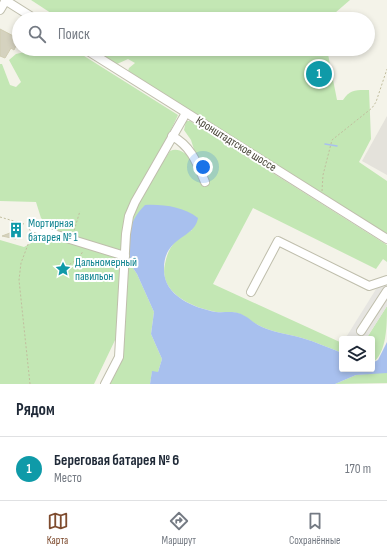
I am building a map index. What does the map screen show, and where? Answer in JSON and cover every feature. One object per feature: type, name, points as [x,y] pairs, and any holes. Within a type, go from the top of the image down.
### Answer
[{"type":"street","points":[[0,10],[5,0],[24,12]]},
{"type":"street","name":"Кронштадтское шоссе","points":[[96,56],[387,239]]},
{"type":"street","points":[[105,384],[119,357],[129,216],[135,202],[186,113]]},
{"type":"street","points":[[172,136],[183,142],[195,158],[205,182]]},
{"type":"street","points":[[34,228],[125,256]]},
{"type":"street","points":[[251,292],[278,241],[369,286],[387,280]]},
{"type":"street","points":[[361,331],[387,291]]},
{"type":"path","points":[[322,191],[325,166],[332,140],[372,108],[376,102],[387,69]]},
{"type":"path","points":[[71,239],[80,211]]},
{"type":"path","points":[[0,217],[24,224]]},
{"type":"path","points":[[30,384],[18,280],[21,263],[34,228]]},
{"type":"path","points":[[63,269],[79,258],[87,244]]},
{"type":"shaded area","points":[[387,116],[387,175],[362,161]]},
{"type":"shaded area","points":[[387,283],[387,306],[368,336],[347,336],[378,286]]},
{"type":"green space","points":[[31,0],[350,0],[336,12],[49,12]]},
{"type":"green space","points":[[14,56],[84,56],[178,115],[162,149],[133,202],[123,253],[55,232],[41,218],[36,202],[0,201],[0,64],[2,64],[10,85],[16,87],[21,82],[9,60]]},
{"type":"green space","points":[[103,56],[328,56],[337,100],[343,100],[348,94],[354,91],[369,90],[371,139],[359,162],[387,181],[387,235],[128,71],[129,68],[135,63],[128,59],[117,64]]},
{"type":"green space","points":[[186,121],[190,121],[387,245],[387,262],[383,259],[376,269],[253,208],[213,284],[339,342],[339,352],[317,343],[263,327],[237,313],[216,312],[197,307],[188,303],[172,291],[164,274],[166,258],[177,240],[192,230],[131,228],[135,208],[140,198],[170,151],[179,150],[192,158],[196,156],[191,140],[184,130]]},
{"type":"green space","points":[[46,235],[122,258],[117,336],[94,384],[0,384],[0,240],[24,247]]},
{"type":"green space","points":[[127,259],[137,274],[154,312],[151,334],[162,359],[158,372],[152,372],[150,384],[108,384],[120,357]]},
{"type":"green space","points":[[387,306],[385,338],[381,353],[375,361],[375,336],[368,336]]},
{"type":"green space","points":[[387,373],[387,383],[335,384],[356,375]]},
{"type":"water","points":[[145,205],[159,205],[186,211],[198,218],[196,225],[168,250],[165,259],[165,279],[169,287],[182,299],[190,304],[207,310],[216,312],[235,312],[241,314],[263,327],[317,343],[339,352],[339,372],[375,372],[375,362],[378,360],[387,342],[387,373],[356,375],[335,384],[150,384],[152,371],[158,372],[162,359],[151,334],[154,312],[137,274],[127,259],[130,230],[139,212]]},
{"type":"building","points":[[0,29],[12,35],[12,49],[5,58],[0,56]]},
{"type":"building","name":"Мортирная батарея № 1","points":[[15,226],[19,229],[16,239],[2,236],[10,233]]},
{"type":"waterway","points":[[325,144],[337,146]]},
{"type":"place","name":"Береговая батарея № 6","points":[[319,74]]},
{"type":"place","name":"Мортирная батарея № 1","points":[[16,230]]},
{"type":"place","name":"Дальномерный павильон","points":[[63,269]]}]
